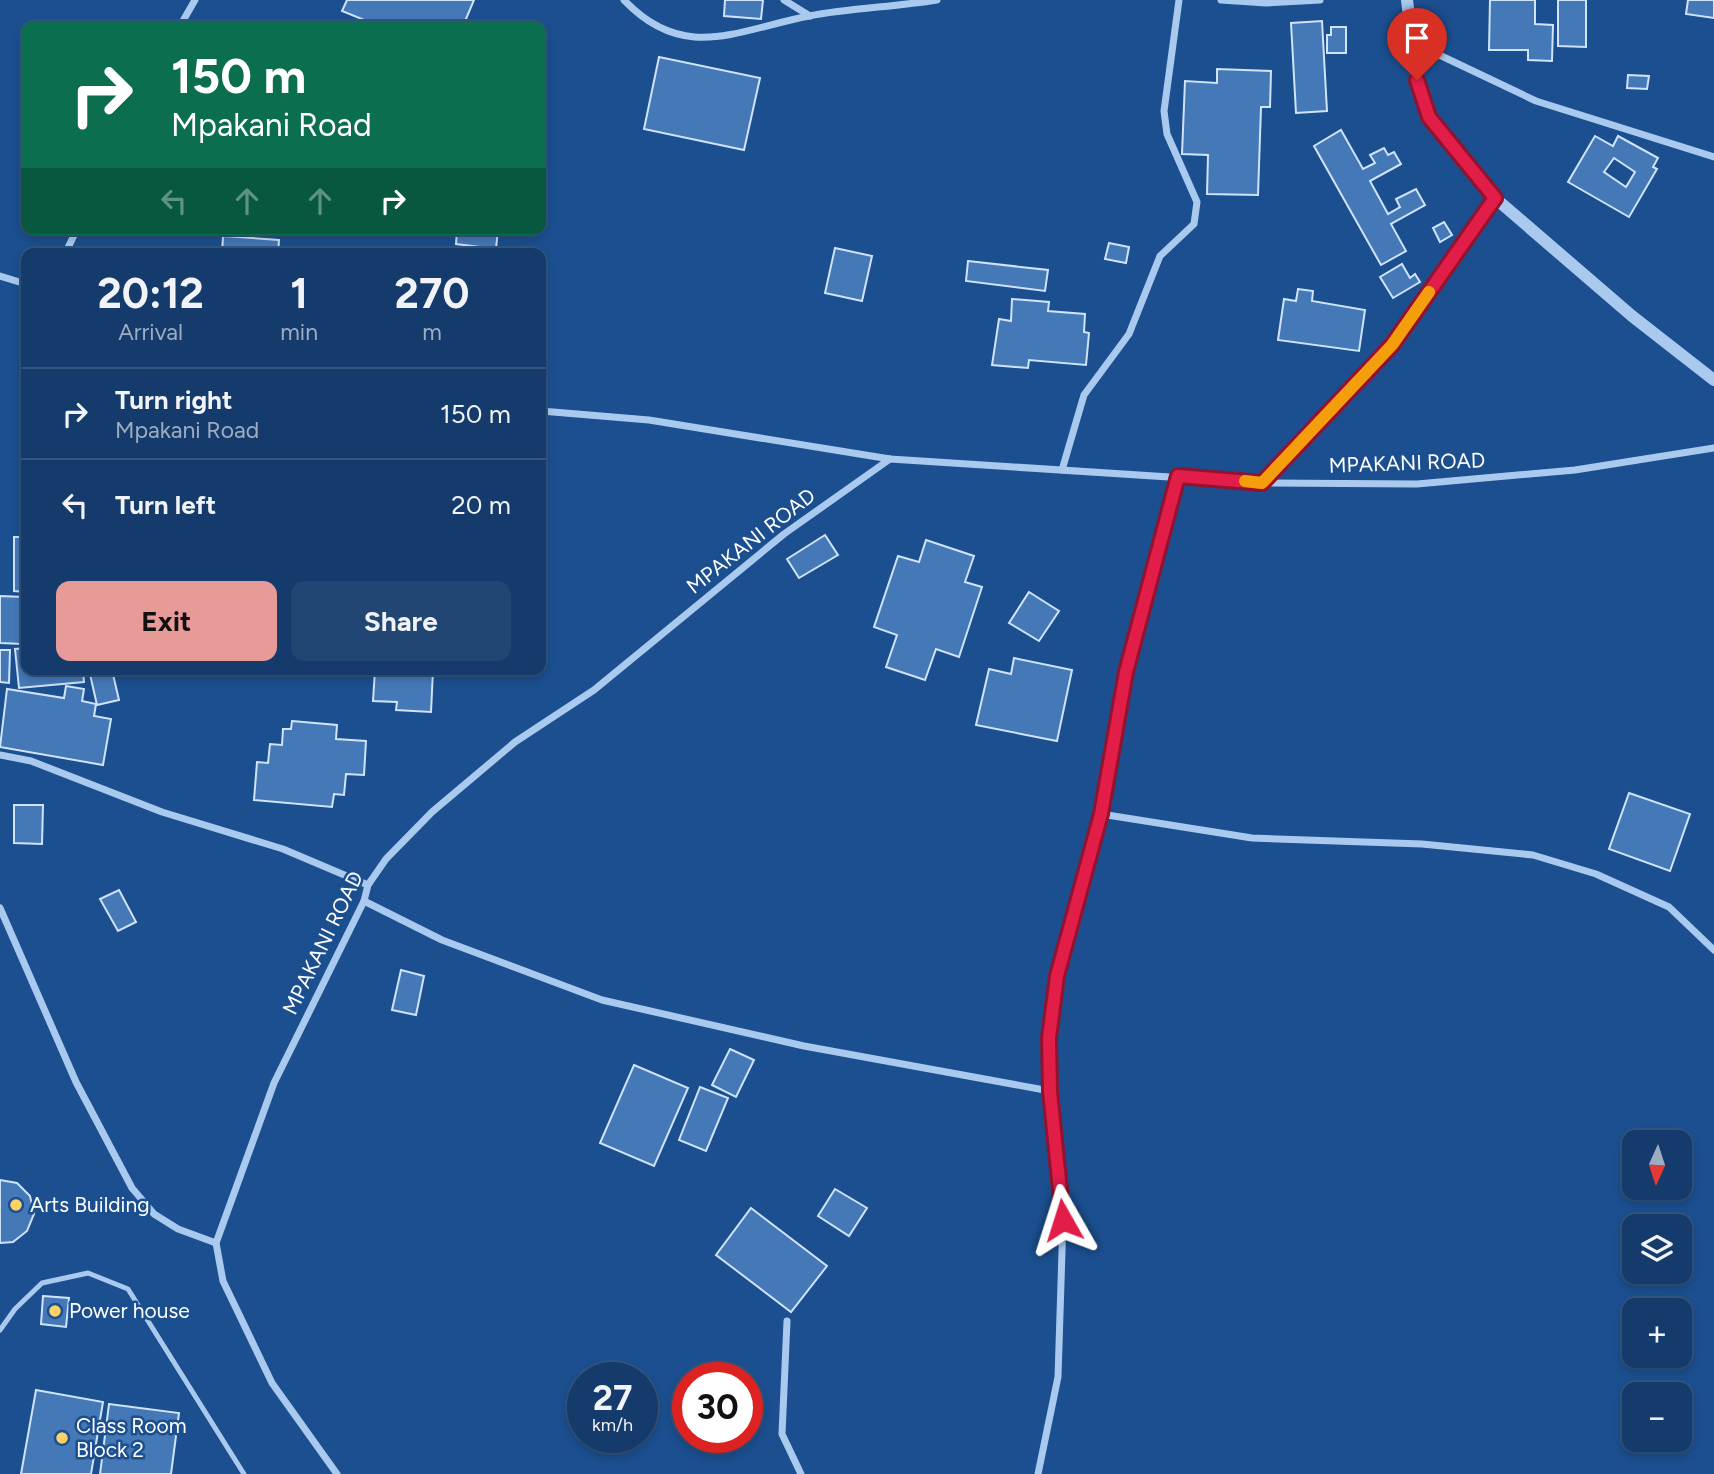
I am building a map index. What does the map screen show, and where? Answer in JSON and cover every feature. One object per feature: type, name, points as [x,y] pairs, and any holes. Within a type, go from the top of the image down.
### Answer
[{"type":"street","points":[[183,21],[195,0]]},
{"type":"street","points":[[624,0],[644,21],[691,38],[727,37],[810,16],[937,0]]},
{"type":"street","points":[[784,0],[810,16]]},
{"type":"street","points":[[1062,470],[1084,395],[1129,334],[1160,256],[1194,224],[1198,212],[1167,134],[1164,111],[1179,0]]},
{"type":"street","points":[[1221,0],[1266,3],[1320,0]]},
{"type":"street","points":[[1407,0],[1417,80],[1429,117],[1495,198],[1632,316],[1714,380]]},
{"type":"street","points":[[1412,42],[1536,101],[1714,157]]},
{"type":"street","points":[[1262,483],[1392,345],[1495,198]]},
{"type":"street","points":[[0,276],[21,282]]},
{"type":"street","name":"MPAKANI ROAD","points":[[546,411],[649,420],[890,460],[1262,483],[1417,484],[1575,470],[1714,448]]},
{"type":"street","name":"MPAKANI ROAD","points":[[216,1243],[274,1083],[363,901],[368,885],[386,859],[432,812],[515,742],[593,690],[784,534],[890,460]]},
{"type":"street","points":[[1038,1474],[1058,1377],[1063,1220],[1050,1091],[1049,1038],[1057,976],[1101,814],[1126,672],[1178,476]]},
{"type":"street","points":[[0,755],[31,761],[162,811],[283,849],[368,885]]},
{"type":"street","points":[[1101,814],[1252,838],[1422,844],[1533,855],[1596,874],[1669,907],[1714,950]]},
{"type":"street","points":[[363,901],[442,940],[602,1000],[804,1046],[1050,1091]]},
{"type":"street","points":[[0,908],[76,1082],[132,1188],[154,1214],[178,1229],[216,1243],[223,1281],[272,1383],[337,1474]]},
{"type":"street","points":[[787,1321],[782,1434],[801,1474]]},
{"type":"lane","points":[[0,1330],[15,1310],[42,1283],[88,1273],[128,1289],[244,1474]]},
{"type":"building","points":[[347,0],[474,0],[465,21],[367,21],[342,11]]},
{"type":"building","points":[[725,0],[763,0],[761,19],[724,16]]},
{"type":"building","points":[[1490,0],[1535,0],[1535,24],[1553,25],[1552,61],[1528,60],[1528,50],[1489,50]]},
{"type":"building","points":[[1558,0],[1586,0],[1586,47],[1558,46]]},
{"type":"building","points":[[1688,0],[1714,0],[1714,18],[1686,14]]},
{"type":"building","points":[[1322,21],[1327,111],[1296,113],[1291,23]]},
{"type":"building","points":[[1331,27],[1346,27],[1346,53],[1327,53],[1327,35],[1331,35]]},
{"type":"building","points":[[659,57],[760,78],[744,150],[644,129]]},
{"type":"building","points":[[1217,69],[1271,71],[1270,107],[1261,107],[1258,195],[1207,194],[1208,155],[1182,154],[1185,81],[1217,83]]},
{"type":"building","points":[[1628,75],[1649,76],[1647,89],[1627,88]]},
{"type":"building","points":[[1341,130],[1363,169],[1375,163],[1370,155],[1384,148],[1388,155],[1394,152],[1401,164],[1370,181],[1388,214],[1400,207],[1396,199],[1416,189],[1425,205],[1391,224],[1406,251],[1381,265],[1314,146]]},
{"type":"building","points":[[1595,136],[1613,146],[1618,136],[1658,158],[1653,167],[1657,169],[1629,217],[1568,182]],"holes":[[[1614,158],[1635,172],[1626,187],[1604,172]]]},
{"type":"building","points":[[1444,222],[1452,235],[1440,242],[1433,228]]},
{"type":"building","points":[[457,235],[497,235],[496,248],[456,244]]},
{"type":"building","points":[[223,236],[279,240],[278,248],[222,248]]},
{"type":"building","points":[[1109,243],[1129,247],[1126,263],[1105,259]]},
{"type":"building","points":[[835,248],[872,256],[862,301],[825,293]]},
{"type":"building","points":[[968,261],[1048,270],[1045,291],[966,281]]},
{"type":"building","points":[[1402,264],[1410,278],[1415,274],[1420,282],[1393,298],[1380,277]]},
{"type":"building","points":[[1298,289],[1313,291],[1312,301],[1365,310],[1359,351],[1278,340],[1284,299],[1296,301]]},
{"type":"building","points":[[1012,299],[1049,302],[1048,311],[1085,314],[1084,332],[1089,333],[1086,365],[1029,360],[1028,368],[992,365],[999,319],[1011,321]]},
{"type":"building","points":[[825,535],[838,555],[799,578],[787,559]]},
{"type":"building","points":[[14,537],[21,537],[21,592],[14,591]]},
{"type":"building","points":[[926,540],[974,556],[965,582],[982,587],[959,657],[936,649],[925,680],[886,667],[897,635],[874,627],[898,556],[919,562]]},
{"type":"building","points":[[1029,592],[1059,611],[1039,641],[1009,623]]},
{"type":"building","points":[[0,596],[21,597],[21,644],[0,643]]},
{"type":"building","points":[[21,648],[21,675],[83,675],[84,682],[19,688],[15,649]]},
{"type":"building","points":[[0,650],[10,650],[9,683],[0,682]]},
{"type":"building","points":[[1014,658],[1072,670],[1057,741],[976,725],[989,669],[1011,674]]},
{"type":"building","points":[[90,675],[113,675],[119,700],[97,705]]},
{"type":"building","points":[[375,675],[433,675],[431,712],[396,710],[397,702],[373,701]]},
{"type":"building","points":[[66,686],[84,689],[82,701],[96,704],[94,716],[111,719],[103,765],[0,747],[7,689],[64,698]]},
{"type":"building","points":[[292,721],[337,725],[336,739],[366,741],[364,775],[346,774],[344,795],[334,794],[332,807],[254,800],[257,762],[268,763],[270,744],[282,745],[283,729],[291,729]]},
{"type":"building","points":[[1629,793],[1690,814],[1670,871],[1609,849]]},
{"type":"building","points":[[14,805],[43,805],[42,844],[14,843]]},
{"type":"building","points":[[119,890],[136,922],[118,931],[100,899]]},
{"type":"building","points":[[401,970],[424,976],[416,1015],[392,1010]]},
{"type":"building","points":[[730,1049],[754,1060],[736,1097],[712,1085]]},
{"type":"building","points":[[634,1065],[688,1088],[654,1166],[600,1143]]},
{"type":"building","points":[[700,1087],[728,1098],[706,1151],[679,1140]]},
{"type":"building","name":"Arts Building","points":[[0,1180],[17,1183],[30,1196],[34,1214],[27,1231],[13,1242],[0,1243]]},
{"type":"building","points":[[835,1189],[867,1208],[849,1236],[818,1216]]},
{"type":"building","points":[[751,1208],[827,1266],[791,1312],[716,1255]]},
{"type":"building","name":"Power house","points":[[43,1296],[69,1298],[66,1327],[41,1324]]},
{"type":"building","name":"Class Room Block 2","points":[[36,1390],[103,1402],[91,1474],[21,1474]]},
{"type":"building","points":[[109,1404],[179,1413],[171,1474],[100,1474]]},
{"type":"slow traffic","points":[[1245,481],[1262,483],[1392,345],[1429,292]]},
{"type":"place","name":"Arts Building","points":[[16,1205]]},
{"type":"place","name":"Power house","points":[[55,1311]]},
{"type":"place","name":"Class Room Block 2","points":[[62,1438]]},
{"type":"route","points":[[1063,1220],[1050,1091],[1049,1038],[1057,976],[1101,814],[1126,672],[1178,476],[1262,483],[1392,345],[1495,198],[1429,117],[1417,80]]}]
